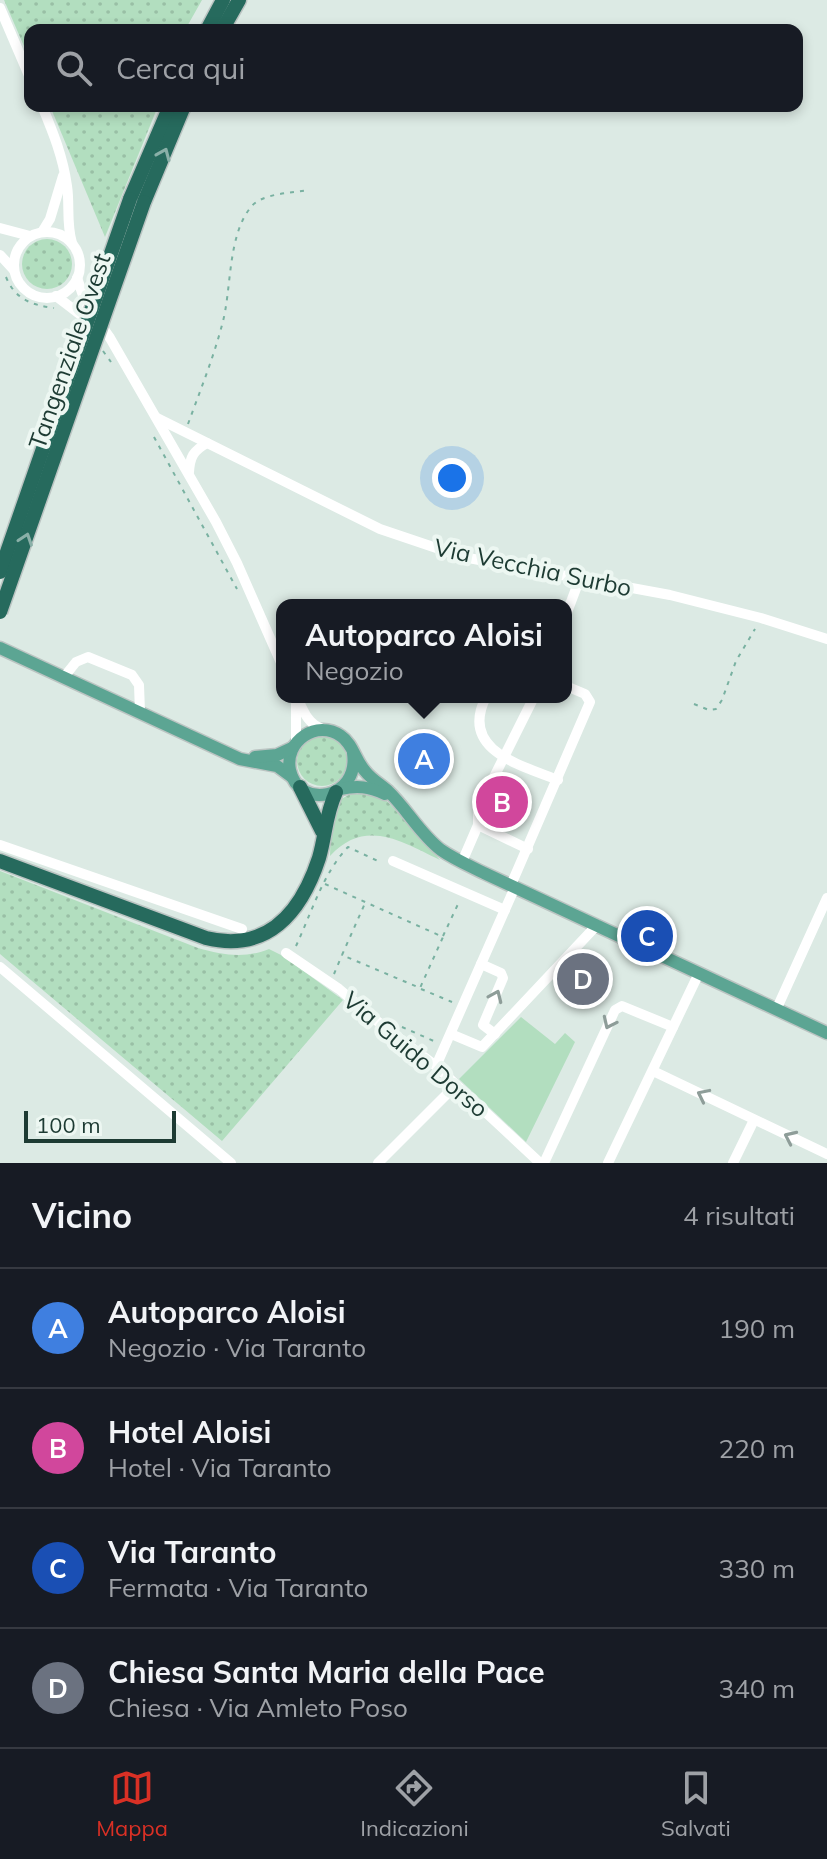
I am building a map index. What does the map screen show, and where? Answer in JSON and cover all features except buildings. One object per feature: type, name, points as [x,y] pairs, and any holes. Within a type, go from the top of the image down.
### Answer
[{"type":"highway","points":[[204,24],[217,0]]},
{"type":"highway","points":[[210,24],[223,0]]},
{"type":"highway","points":[[225,24],[241,0]]},
{"type":"highway","name":"Tangenziale Ovest","points":[[0,612],[168,112]]},
{"type":"highway","name":"Tangenziale Ovest","points":[[0,572],[137,201],[181,112]]},
{"type":"highway","points":[[297,783],[323,836]]},
{"type":"highway","points":[[1,861],[187,932],[235,943],[253,940],[282,922],[309,880],[318,861],[326,817],[339,790]]},
{"type":"main road","points":[[0,648],[240,759],[277,766],[297,783],[319,795],[367,787],[397,801]]},
{"type":"main road","points":[[217,747],[256,757],[277,755],[312,731],[325,730],[341,736],[367,775],[397,801],[442,851],[827,1033]]},
{"type":"main road","points":[[294,745],[290,767],[297,783]]},
{"type":"main road","points":[[339,790],[352,776],[353,753]]},
{"type":"street","points":[[0,8],[24,64]]},
{"type":"street","points":[[45,112],[58,144],[64,170],[68,190],[67,225],[80,260],[77,278],[86,304],[110,338],[189,473],[237,563],[276,651]]},
{"type":"street","points":[[42,232],[53,211],[64,170]]},
{"type":"street","points":[[0,228],[30,236]]},
{"type":"street","points":[[9,271],[17,251],[30,236],[42,232],[63,236],[72,243]]},
{"type":"street","points":[[0,255],[9,271],[35,295],[56,296],[65,292],[77,278]]},
{"type":"street","points":[[56,296],[110,338]]},
{"type":"street","name":"Via Vecchia Surbo","points":[[157,418],[380,529],[463,557],[670,595],[761,618],[827,639]]},
{"type":"street","points":[[189,473],[190,456],[207,443]]},
{"type":"street","points":[[572,599],[580,578]]},
{"type":"street","points":[[64,677],[76,662],[88,657],[132,675],[139,685],[140,712]]},
{"type":"street","points":[[436,1066],[505,910],[590,702],[585,694],[572,689]]},
{"type":"street","points":[[294,745],[297,703]]},
{"type":"street","points":[[300,703],[315,727],[325,730]]},
{"type":"street","points":[[483,703],[478,712],[478,727],[487,743],[503,758],[558,780]]},
{"type":"street","points":[[462,862],[478,825],[478,809],[531,703]]},
{"type":"street","points":[[478,825],[528,849]]},
{"type":"street","points":[[0,845],[242,929]]},
{"type":"street","points":[[391,864],[505,910]]},
{"type":"street","points":[[777,1008],[827,898]]},
{"type":"street","points":[[451,1034],[482,1047],[597,925]]},
{"type":"street","name":"Via Guido Dorso","points":[[288,955],[330,982],[436,1066],[542,1163]]},
{"type":"street","points":[[481,964],[501,973],[503,978],[483,1025],[495,1034]]},
{"type":"street","points":[[0,967],[231,1163]]},
{"type":"street","points":[[608,1163],[699,973]]},
{"type":"street","points":[[542,1163],[615,1010],[622,1006],[631,1008],[673,1027]]},
{"type":"street","points":[[653,1071],[827,1155],[824,1163]]},
{"type":"street","points":[[378,1163],[456,1085]]},
{"type":"street","points":[[733,1163],[754,1120]]},
{"type":"path","points":[[185,433],[224,321],[233,255],[246,216],[252,205],[267,197],[309,190]]},
{"type":"path","points":[[9,271],[12,290],[21,299],[62,310]]},
{"type":"path","points":[[104,351],[112,364]]},
{"type":"path","points":[[151,430],[240,595]]},
{"type":"path","points":[[694,704],[709,710],[716,709],[736,661],[761,618]]},
{"type":"path","points":[[288,955],[341,854],[348,847],[391,864]]},
{"type":"path","points":[[325,884],[443,937]]},
{"type":"path","points":[[420,988],[461,898]]},
{"type":"path","points":[[330,982],[366,901]]},
{"type":"path","points":[[342,955],[456,1003],[457,1000]]},
{"type":"path","points":[[402,1027],[438,1043]]},
{"type":"green space","points":[[4,0],[202,0],[188,24],[24,24],[24,46]]},
{"type":"green space","points":[[53,112],[156,112],[105,237]]},
{"type":"green space","points":[[47,239],[65,246],[72,264],[65,282],[47,289],[29,282],[22,264],[29,246]]},
{"type":"green space","points":[[322,736],[340,743],[347,761],[340,779],[322,786],[304,779],[297,761],[304,743]]},
{"type":"green space","points":[[357,790],[388,802],[440,860],[397,840],[370,836],[343,844],[330,856],[331,825],[338,801]]},
{"type":"green space","points":[[0,871],[198,948],[234,955],[269,949],[343,1000],[222,1141],[0,954]]},
{"type":"green space","points":[[521,1017],[555,1044],[565,1033],[575,1042],[526,1142],[459,1079]]},
{"type":"place","name":"Autoparco Aloisi","points":[[424,759]]},
{"type":"place","name":"Hotel Aloisi","points":[[502,802]]},
{"type":"place","name":"Via Taranto","points":[[647,936]]},
{"type":"place","name":"Chiesa Santa Maria della Pace","points":[[583,979]]}]
